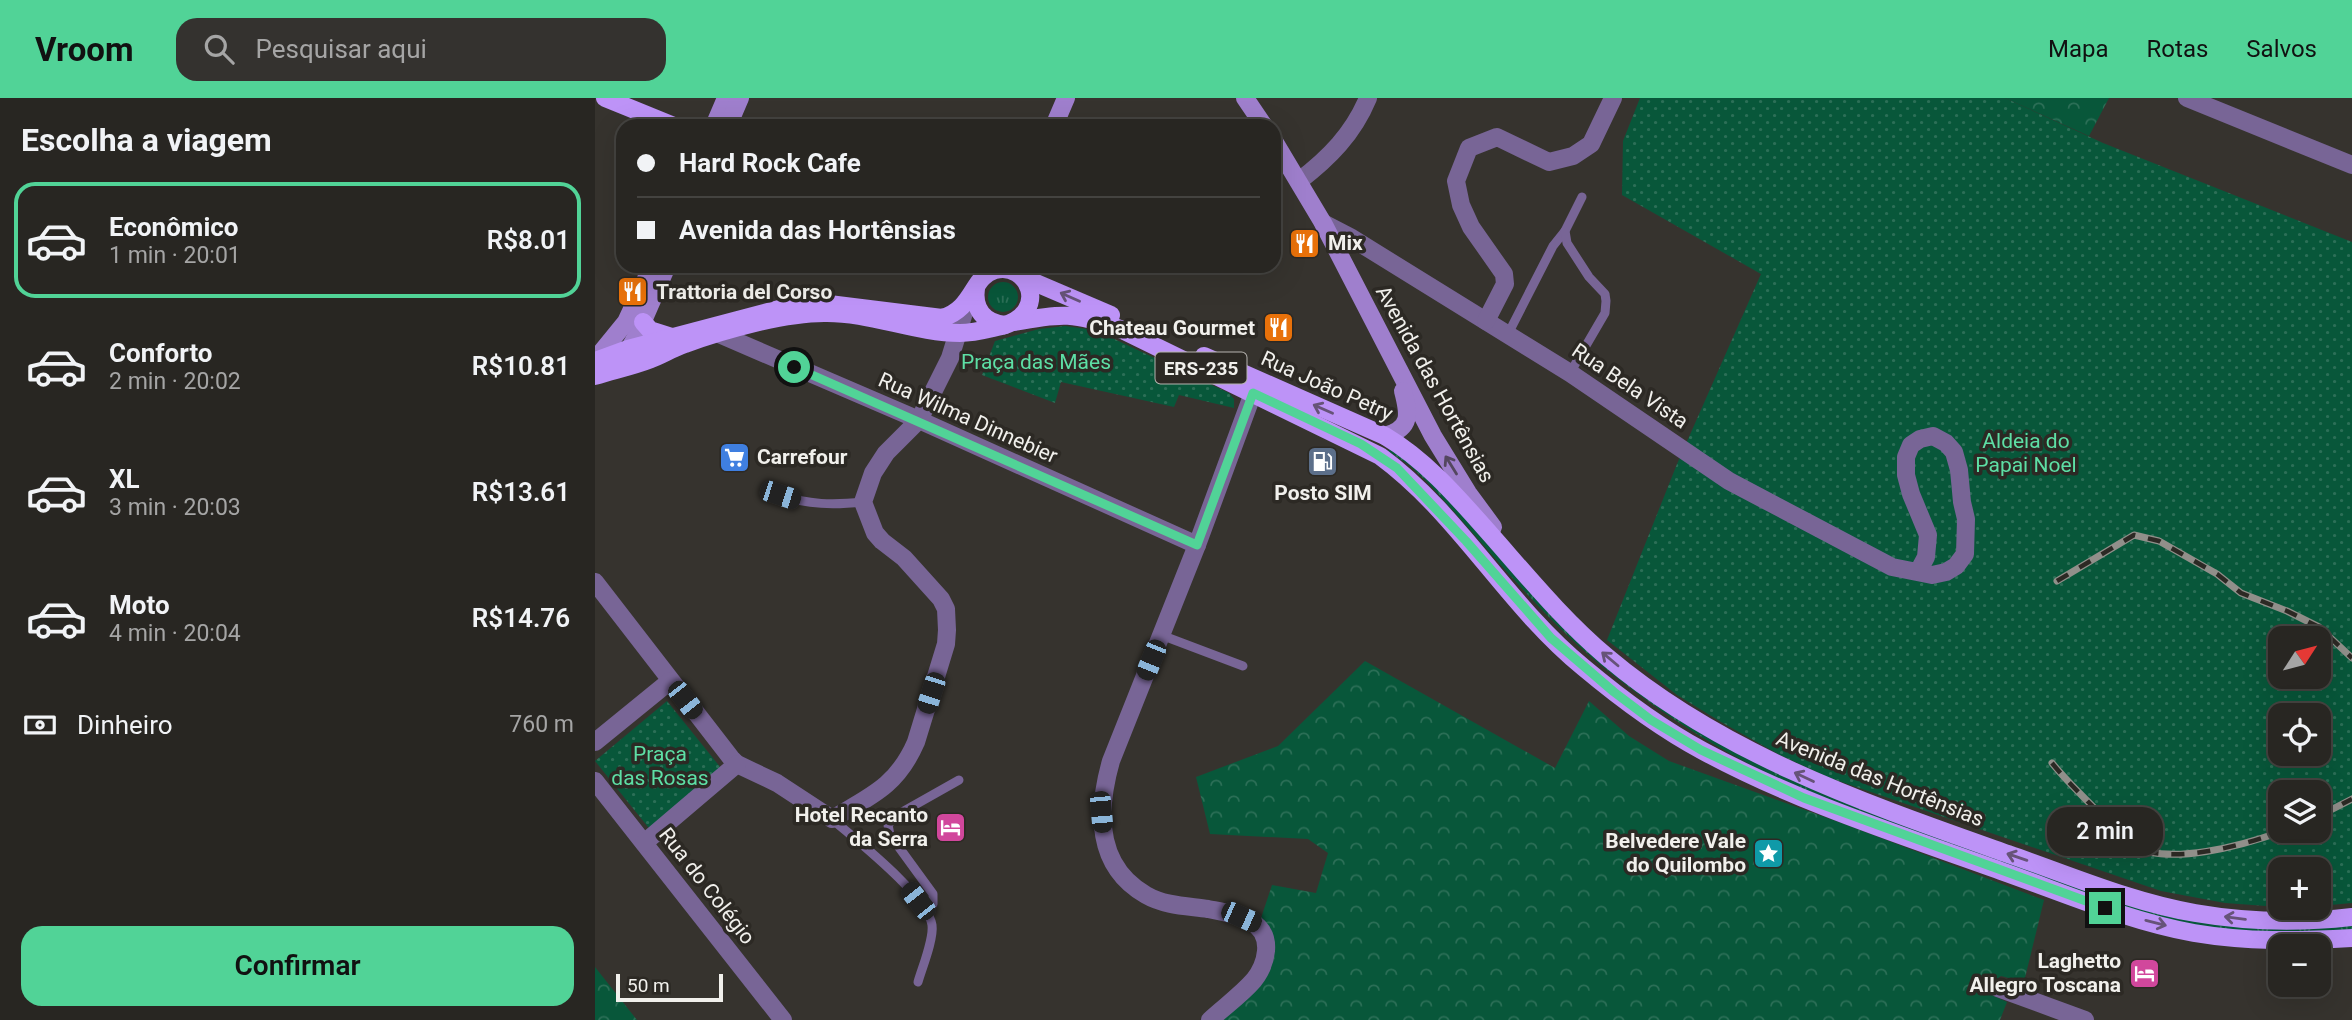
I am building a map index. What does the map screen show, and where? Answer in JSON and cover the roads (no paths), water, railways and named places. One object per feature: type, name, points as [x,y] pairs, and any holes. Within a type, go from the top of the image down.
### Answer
[{"type":"main road","points":[[605,98],[657,119]]},
{"type":"main road","points":[[717,119],[726,98]]},
{"type":"main road","points":[[731,119],[740,98]]},
{"type":"main road","points":[[1057,119],[1066,98]]},
{"type":"main road","points":[[1245,98],[1259,119]]},
{"type":"main road","name":"Avenida das Hortênsias","points":[[1281,152],[1323,223],[1433,436],[1468,493],[1531,581],[1579,632],[1651,691],[1748,750],[1812,781],[2137,899],[2194,913],[2247,919],[2319,920],[2352,917]]},
{"type":"main road","points":[[598,368],[626,322],[649,273]]},
{"type":"main road","points":[[598,368],[617,365],[643,322],[664,273]]},
{"type":"main road","points":[[628,349],[783,308],[829,304],[942,318],[952,315],[972,295],[987,273]]},
{"type":"main road","points":[[972,295],[981,314],[996,324],[1010,323],[1022,317],[1030,302],[1030,292],[1017,273]]},
{"type":"main road","name":"Rua João Petry","points":[[1022,277],[1385,436],[1405,448],[1430,469],[1531,581]]},
{"type":"main road","name":"Rua João Petry","points":[[598,368],[651,359],[685,344],[762,322],[824,313],[841,313],[959,333],[983,331],[1058,314],[1077,315],[1120,329],[1380,456]]},
{"type":"main road","points":[[643,322],[650,330],[672,337]]},
{"type":"main road","points":[[1385,436],[1401,429],[1406,423],[1398,367]]},
{"type":"main road","name":"Avenida das Hortênsias","points":[[1380,456],[1415,485],[1520,605],[1581,666],[1651,720],[1725,762],[1784,790],[2129,916],[2194,933],[2258,940],[2352,938]]},
{"type":"street","points":[[1299,181],[1337,149],[1368,98]]},
{"type":"street","points":[[1486,321],[1505,284],[1504,274],[1471,227],[1461,205],[1456,181],[1469,148],[1497,137],[1549,162],[1573,156],[1591,144],[1613,98]]},
{"type":"street","points":[[2187,98],[2352,165]]},
{"type":"street","name":"Rua Bela Vista","points":[[1323,223],[1570,373],[1729,481],[1892,567],[1932,575],[1946,572],[1956,566],[1965,554],[1966,519],[1959,470],[1954,452],[1946,443],[1933,436],[1920,439],[1911,445],[1906,457],[1906,475],[1911,494],[1929,534],[1926,556],[1918,572]]},
{"type":"street","points":[[595,582],[737,764],[777,783],[832,819],[890,783],[909,757],[919,730],[947,637],[946,609],[941,599],[904,558],[875,533],[863,502],[873,473],[886,453],[919,420],[950,358],[972,295]]},
{"type":"street","name":"Rua Wilma Dinnebier","points":[[719,334],[1197,545]]},
{"type":"street","points":[[1210,1020],[1254,979],[1264,963],[1265,934],[1257,924],[1241,917],[1161,901],[1145,895],[1112,859],[1103,836],[1101,812],[1107,774],[1253,393]]},
{"type":"street","points":[[595,743],[670,681]]},
{"type":"street","points":[[644,843],[737,764]]},
{"type":"street","name":"Rua do Colégio","points":[[595,781],[783,1020]]},
{"type":"street","points":[[1998,988],[2085,1020]]},
{"type":"street","points":[[1230,1002],[1234,1020]]},
{"type":"lane","points":[[1508,334],[1553,246],[1565,231],[1582,197]]},
{"type":"lane","points":[[1565,231],[1567,243],[1577,261],[1605,294],[1606,301],[1605,313],[1570,373]]},
{"type":"lane","points":[[780,495],[815,504],[863,502]]},
{"type":"lane","points":[[1161,635],[1243,666]]},
{"type":"lane","points":[[927,913],[933,904],[933,894],[890,835],[888,825],[897,815],[959,780]]},
{"type":"lane","points":[[832,819],[908,888],[927,913],[932,926],[918,982]]},
{"type":"railway","points":[[2057,581],[2134,535],[2159,541],[2217,574],[2241,593],[2319,627],[2352,658]]},
{"type":"railway","points":[[2052,763],[2125,840],[2147,851],[2185,854],[2228,847],[2268,836]]},
{"type":"railway","points":[[2331,810],[2352,799]]},
{"type":"place","name":"Mix","points":[[1305,243]]},
{"type":"place","name":"Trattoria del Corso","points":[[633,292]]},
{"type":"place","name":"Chateau Gourmet","points":[[1278,328]]},
{"type":"place","name":"Carrefour","points":[[734,457]]},
{"type":"place","name":"Posto SIM","points":[[1323,461]]},
{"type":"place","name":"Hotel Recanto da Serra","points":[[951,827]]},
{"type":"place","name":"Belvedere Vale do Quilombo","points":[[1769,853]]},
{"type":"place","name":"Laghetto Allegro Toscana","points":[[2144,973]]},
{"type":"park label","name":"Praça das Mães","points":[[1036,362]]},
{"type":"park label","name":"Aldeia do Papai Noel","points":[[2026,453]]},
{"type":"park label","name":"Praça das Rosas","points":[[660,766]]}]
